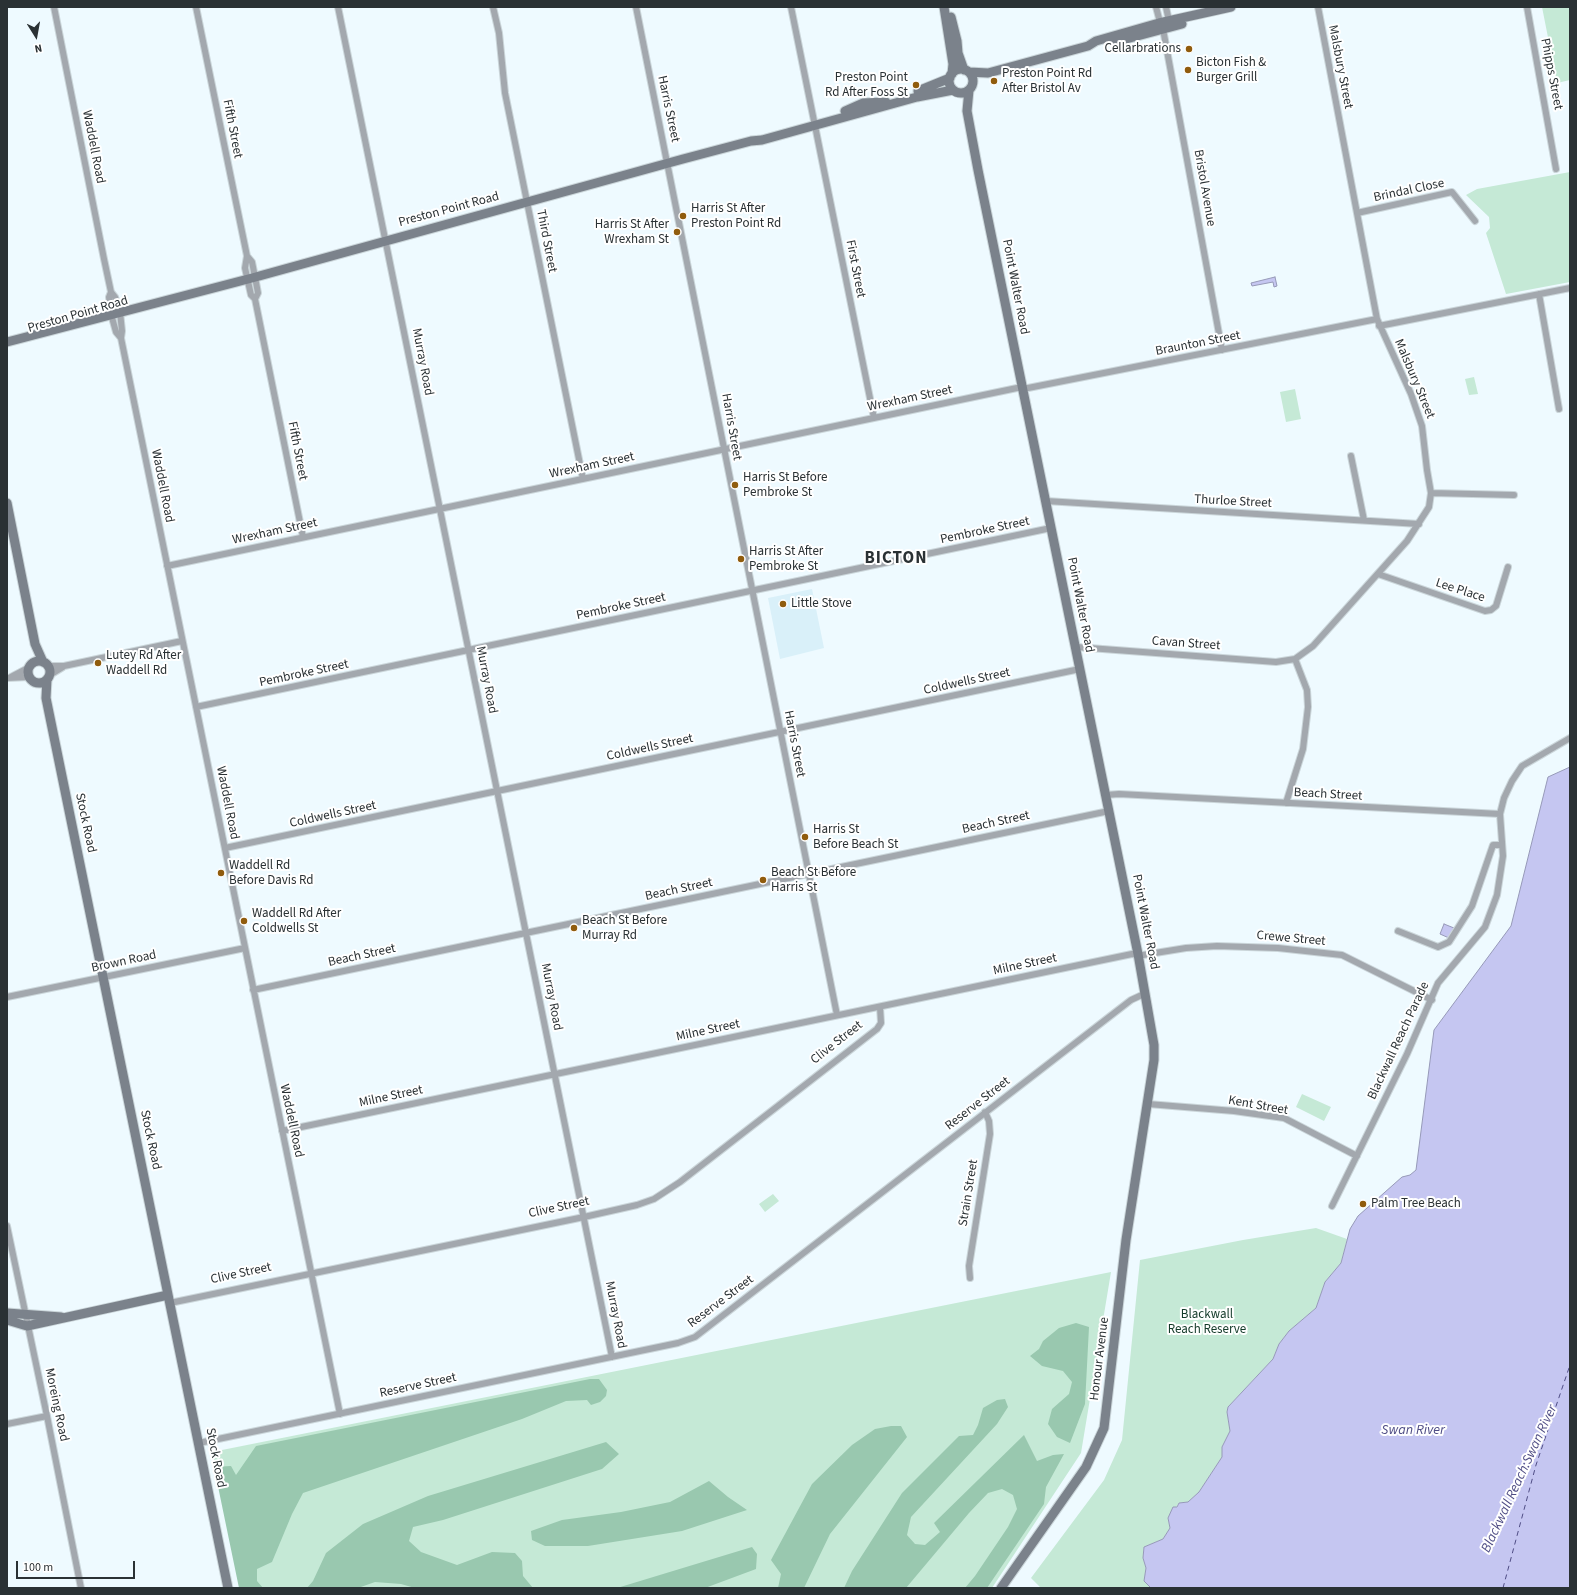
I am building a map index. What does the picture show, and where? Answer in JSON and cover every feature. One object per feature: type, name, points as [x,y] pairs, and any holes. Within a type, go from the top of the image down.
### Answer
[{"type":"street","name":"Waddell Road","points":[[54,7],[111,292],[109,297],[122,331],[121,338],[340,1414]]},
{"type":"street","name":"Fifth Street","points":[[196,7],[247,256],[252,262],[252,278],[258,293],[255,299],[303,537]]},
{"type":"street","name":"Murray Road","points":[[338,7],[612,1357]]},
{"type":"street","name":"Third Street","points":[[493,7],[499,33],[505,93],[582,479]]},
{"type":"street","name":"Harris Street","points":[[636,7],[837,1016]]},
{"type":"street","name":"First Street","points":[[791,7],[874,418]]},
{"type":"street","name":"Point Walter Road","points":[[945,7],[957,37],[958,53],[966,71],[972,78],[967,111],[1146,993],[1154,1045],[1154,1060],[1148,1104]]},
{"type":"street","name":"Point Walter Road","points":[[945,7],[953,64],[950,84],[967,111]]},
{"type":"street","name":"Bristol Avenue","points":[[1156,7],[1163,30],[1222,350]]},
{"type":"street","points":[[1166,7],[1169,21]]},
{"type":"street","points":[[1163,30],[1169,21],[1189,16],[1198,16],[1230,7]]},
{"type":"street","name":"Malsbury Street","points":[[1318,7],[1377,319],[1411,394],[1422,426],[1427,470],[1432,493]]},
{"type":"street","name":"Phipps Street","points":[[1527,7],[1556,169]]},
{"type":"street","points":[[951,76],[957,70],[988,73],[1088,46],[1096,41],[1163,30],[1190,21],[1198,16]]},
{"type":"street","points":[[955,92],[964,93],[988,73]]},
{"type":"street","name":"Preston Point Road","points":[[814,123],[863,103],[885,102],[929,87],[951,76]]},
{"type":"street","name":"Preston Point Road","points":[[7,342],[148,308],[155,304],[751,141],[762,135],[910,99],[955,92]]},
{"type":"street","name":"Brindal Close","points":[[1357,213],[1452,192],[1476,221]]},
{"type":"street","points":[[1379,326],[1570,288]]},
{"type":"street","points":[[1539,294],[1558,408]]},
{"type":"street","name":"Preston Point Road","points":[[7,348],[116,315]]},
{"type":"street","name":"Braunton Street","points":[[1022,388],[1377,319]]},
{"type":"street","name":"Wrexham Street","points":[[167,566],[1022,388]]},
{"type":"street","points":[[1351,456],[1364,520]]},
{"type":"street","points":[[1286,804],[1303,749],[1308,707],[1307,690],[1294,658],[1313,646],[1407,541],[1429,507],[1432,493],[1514,495]]},
{"type":"street","name":"Thurloe Street","points":[[1046,501],[1418,524]]},
{"type":"street","name":"Stock Road","points":[[7,503],[35,644],[47,670],[46,698],[228,1588]]},
{"type":"street","name":"Pembroke Street","points":[[196,707],[1051,528]]},
{"type":"street","name":"Lee Place","points":[[1378,574],[1485,611],[1491,610],[1496,606],[1508,567]]},
{"type":"street","points":[[8,678],[182,641]]},
{"type":"street","name":"Stock Road","points":[[35,644],[31,672],[46,698]]},
{"type":"street","name":"Cavan Street","points":[[1076,647],[1276,662],[1294,658]]},
{"type":"street","name":"Coldwells Street","points":[[225,848],[1080,669]]},
{"type":"street","points":[[31,672],[42,683],[47,670]]},
{"type":"street","name":"Blackwall Reach Parade","points":[[1332,1206],[1432,1000],[1438,983],[1485,927],[1498,895],[1503,856],[1500,814],[1504,798],[1512,781],[1522,766],[1570,738]]},
{"type":"street","name":"Beach Street","points":[[1106,796],[1119,794],[1286,804],[1500,814]]},
{"type":"street","name":"Beach Street","points":[[253,990],[1109,811]]},
{"type":"street","points":[[1398,931],[1438,948],[1449,942],[1472,906],[1493,845],[1502,845]]},
{"type":"street","name":"Crewe Street","points":[[1138,954],[1217,946],[1278,948],[1342,955],[1432,1000]]},
{"type":"street","name":"Brown Road","points":[[7,997],[245,948]]},
{"type":"street","name":"Milne Street","points":[[282,1131],[1132,954],[1138,954]]},
{"type":"street","name":"Reserve Street","points":[[199,1444],[678,1344],[695,1337],[1131,1000],[1146,993]]},
{"type":"street","name":"Clive Street","points":[[27,1326],[62,1317],[311,1273],[584,1217],[637,1205],[654,1199],[666,1192],[877,1029],[882,1023],[880,1007]]},
{"type":"street","name":"Kent Street","points":[[1148,1104],[1234,1111],[1284,1118],[1357,1156]]},
{"type":"street","name":"Honour Avenue","points":[[1001,1588],[1086,1467],[1104,1428],[1126,1240],[1148,1104]]},
{"type":"street","name":"Strain Street","points":[[970,1278],[968,1266],[990,1134],[989,1121],[985,1112]]},
{"type":"street","name":"Moreing Road","points":[[7,1226],[27,1326],[48,1416],[81,1588]]},
{"type":"street","name":"Clive Street","points":[[7,1313],[25,1313],[62,1317]]},
{"type":"street","points":[[7,1320],[27,1326]]},
{"type":"street","points":[[7,1424],[48,1416]]},
{"type":"shaded area","points":[[812,589],[824,648],[780,659],[768,598]]},
{"type":"green space","points":[[1542,7],[1570,7],[1570,80],[1557,83]]},
{"type":"green space","points":[[1570,172],[1570,282],[1506,294],[1486,233],[1490,228],[1489,217],[1466,195],[1477,189]]},
{"type":"green space","points":[[1474,377],[1478,394],[1469,395],[1465,379]]},
{"type":"green space","points":[[1295,389],[1301,419],[1286,422],[1280,392]]},
{"type":"green space","points":[[1302,1094],[1331,1107],[1324,1121],[1296,1107]]},
{"type":"green space","points":[[773,1194],[779,1201],[765,1212],[759,1204]]},
{"type":"green space","name":"Blackwall Reach Reserve","points":[[1316,1228],[1347,1239],[1341,1263],[1325,1282],[1316,1308],[1289,1331],[1279,1344],[1273,1359],[1228,1407],[1227,1412],[1230,1431],[1222,1447],[1222,1457],[1199,1492],[1188,1502],[1179,1503],[1168,1518],[1170,1528],[1163,1539],[1144,1547],[1143,1558],[1146,1568],[1144,1581],[1151,1588],[1041,1588],[1031,1578],[1104,1480],[1122,1440],[1140,1260],[1243,1240]]},
{"type":"green space","points":[[1111,1272],[1081,1453],[992,1588],[242,1588],[212,1452]]},
{"type":"green space","points":[[1076,1323],[1089,1327],[1085,1404],[1070,1443],[1057,1437],[1048,1424],[1052,1409],[1069,1394],[1072,1382],[1063,1371],[1042,1366],[1030,1356],[1039,1349],[1043,1341],[1059,1328]]},
{"type":"green space","points":[[590,1379],[599,1379],[607,1390],[606,1396],[600,1402],[591,1405],[587,1400],[566,1401],[522,1419],[303,1493],[292,1514],[272,1562],[257,1569],[257,1581],[263,1588],[239,1588],[214,1467],[231,1466],[236,1475],[256,1446]]},
{"type":"green space","points":[[1005,1399],[1008,1407],[997,1424],[911,1517],[907,1535],[915,1544],[925,1545],[940,1532],[934,1523],[1024,1435],[1037,1461],[1053,1455],[1064,1454],[1046,1487],[1044,1504],[987,1588],[965,1588],[975,1576],[1008,1527],[1017,1509],[1013,1495],[1002,1489],[988,1493],[969,1513],[906,1588],[844,1588],[852,1571],[902,1493],[959,1436],[973,1435],[978,1425],[983,1408],[997,1400]]},
{"type":"green space","points":[[901,1426],[907,1437],[830,1534],[804,1588],[778,1588],[781,1574],[771,1560],[812,1484],[852,1445],[875,1429]]},
{"type":"green space","points":[[606,1442],[619,1454],[602,1469],[443,1520],[413,1527],[409,1541],[421,1552],[457,1565],[492,1552],[515,1553],[522,1561],[523,1576],[533,1588],[415,1588],[401,1584],[375,1582],[358,1588],[307,1588],[313,1581],[326,1553],[363,1524],[428,1496]]},
{"type":"green space","points":[[709,1481],[747,1510],[682,1531],[588,1546],[545,1546],[532,1540],[531,1531],[562,1520],[621,1512],[670,1502]]},
{"type":"green space","points":[[752,1547],[757,1554],[756,1569],[705,1588],[617,1588]]},
{"type":"water","points":[[1275,277],[1277,286],[1274,287],[1273,282],[1252,286],[1251,283]]},
{"type":"water","name":"Swan River","points":[[1570,767],[1570,1588],[1151,1588],[1144,1581],[1146,1568],[1143,1558],[1144,1547],[1163,1539],[1170,1528],[1168,1518],[1173,1507],[1177,1507],[1179,1503],[1188,1502],[1199,1492],[1222,1457],[1222,1447],[1230,1431],[1227,1412],[1228,1407],[1273,1359],[1279,1344],[1289,1331],[1316,1308],[1325,1282],[1341,1263],[1350,1229],[1358,1216],[1402,1177],[1410,1175],[1416,1170],[1434,1030],[1511,926],[1548,777]]},
{"type":"water","points":[[1444,924],[1454,928],[1449,938],[1440,934]]},
{"type":"ferry route","points":[[1503,1588],[1536,1465],[1570,1365]]},
{"type":"place","name":"Cellarbrations","points":[[1189,49]]},
{"type":"place","name":"Bicton Fish & Burger Grill","points":[[1188,70]]},
{"type":"place","name":"Preston Point Rd After Bristol Av","points":[[994,81]]},
{"type":"place","name":"Preston Point Rd After Foss St","points":[[916,85]]},
{"type":"place","name":"Harris St After Preston Point Rd","points":[[683,216]]},
{"type":"place","name":"Harris St After Wrexham St","points":[[677,232]]},
{"type":"place","name":"Harris St Before Pembroke St","points":[[735,485]]},
{"type":"place","name":"Harris St After Pembroke St","points":[[741,559]]},
{"type":"place","name":"Little Stove","points":[[783,604]]},
{"type":"place","name":"Lutey Rd After Waddell Rd","points":[[98,663]]},
{"type":"place","name":"Harris St Before Beach St","points":[[805,837]]},
{"type":"place","name":"Waddell Rd Before Davis Rd","points":[[221,873]]},
{"type":"place","name":"Beach St Before Harris St","points":[[763,880]]},
{"type":"place","name":"Waddell Rd After Coldwells St","points":[[244,921]]},
{"type":"place","name":"Beach St Before Murray Rd","points":[[574,928]]},
{"type":"place","name":"Palm Tree Beach","points":[[1363,1204]]},
{"type":"district","name":"BICTON","points":[[896,559]]},
{"type":"water label","name":"Blackwall Reach:Swan River","points":[[1520,1479]]}]
